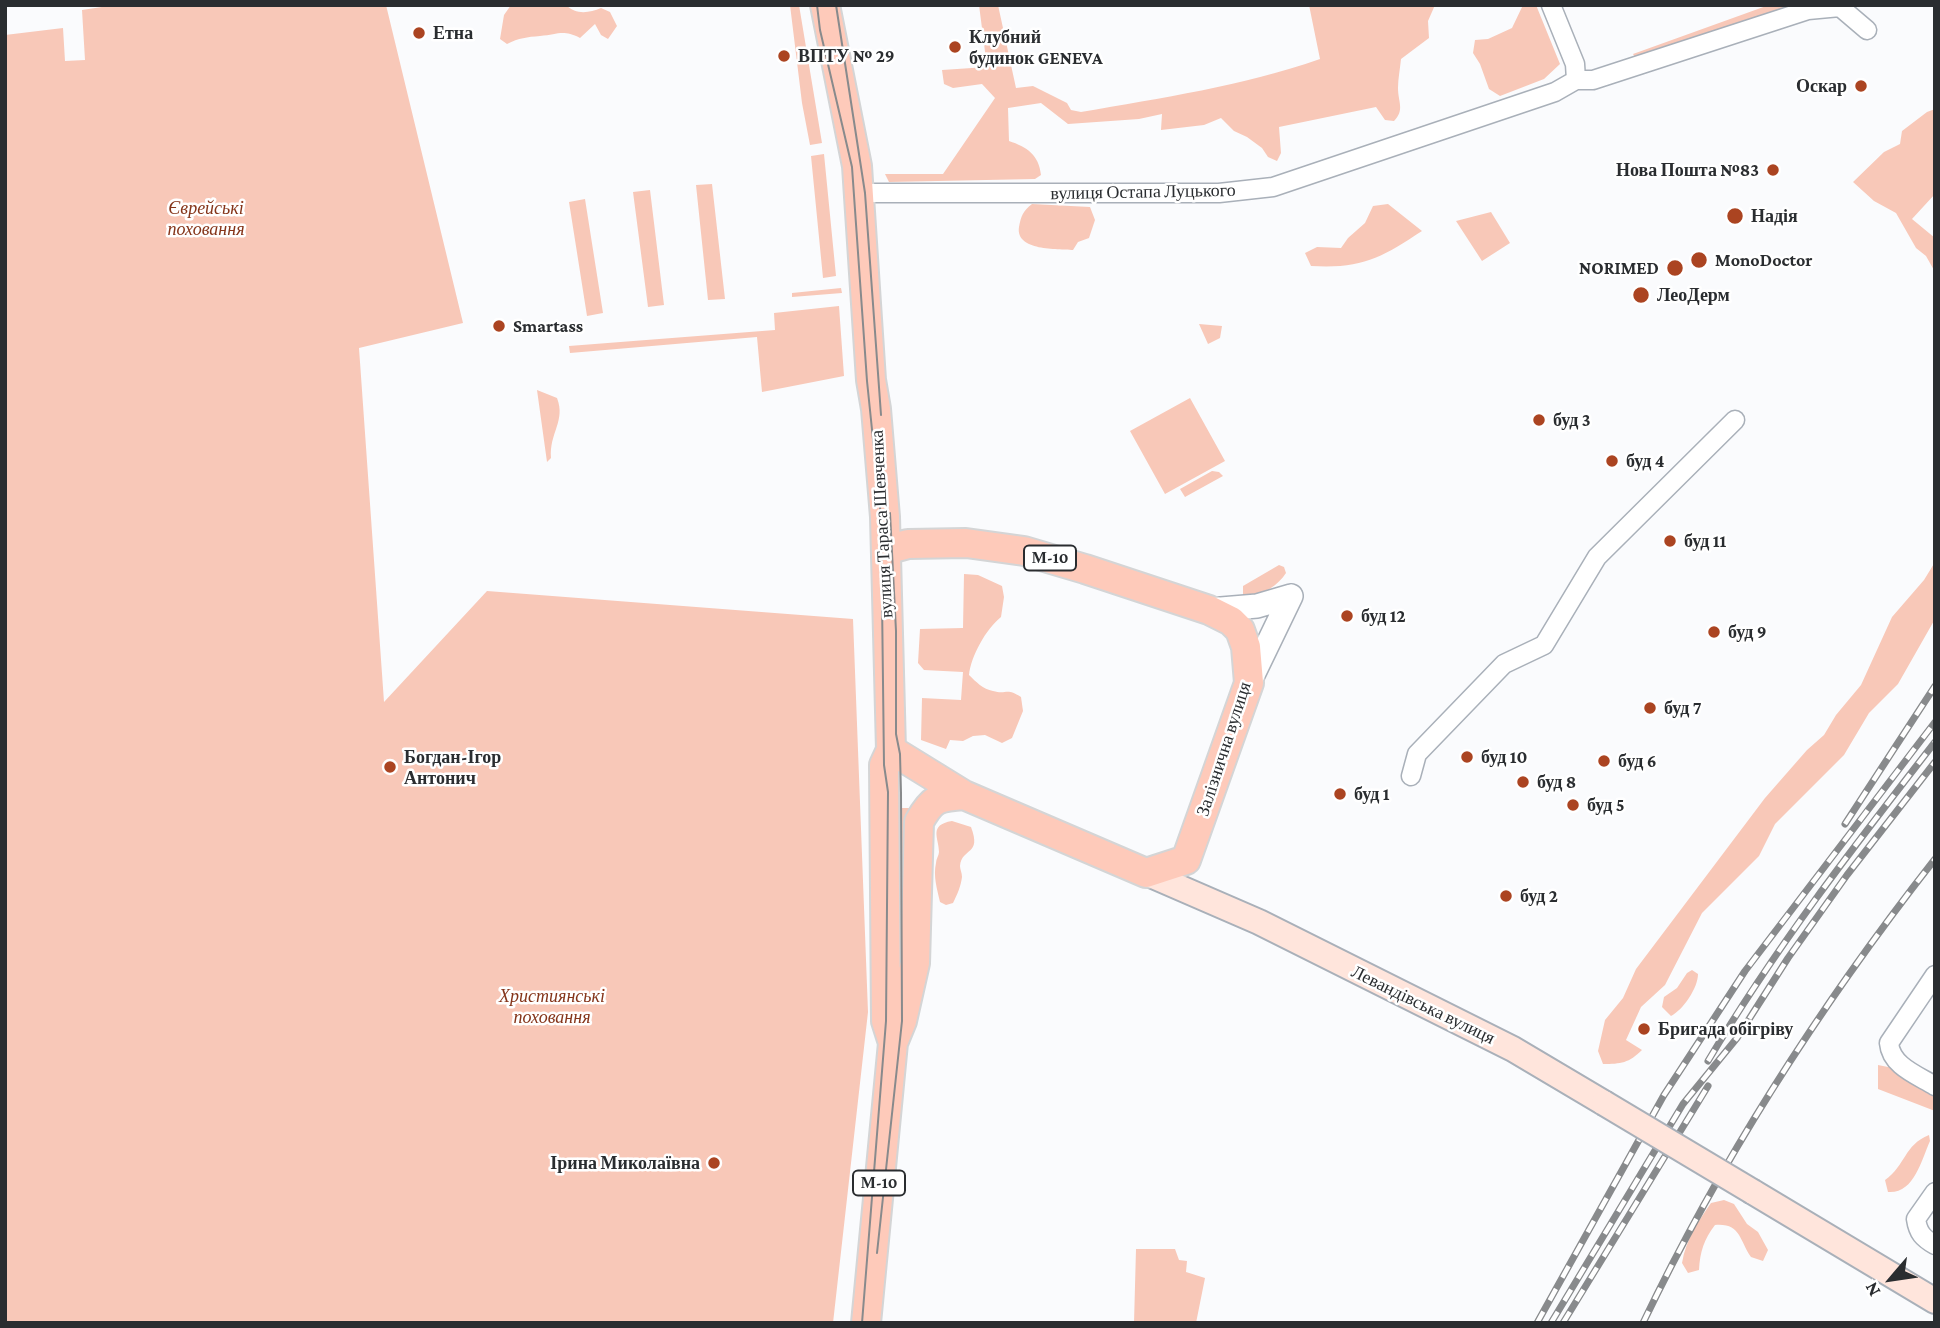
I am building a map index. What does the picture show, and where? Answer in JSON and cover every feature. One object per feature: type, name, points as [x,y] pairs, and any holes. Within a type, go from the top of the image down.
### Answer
[{"type":"main road","name":"вулиця Тараса Шевченка","points":[[825,5],[854,147],[860,193],[871,380],[876,409],[886,550],[891,750],[884,765],[886,1021],[893,1043]]},
{"type":"main road","name":"Залізнична вулиця","points":[[886,550],[908,544],[966,542],[1024,551],[1209,610],[1231,621],[1240,630],[1246,647],[1249,683],[1186,860]]},
{"type":"main road","name":"Левандівська вулиця","points":[[891,750],[964,795],[1212,901],[1513,1049],[1935,1301]]},
{"type":"main road","name":"вулиця Тараса Шевченка","points":[[866,1323],[893,1043],[902,1021],[915,963],[919,822],[928,806],[941,797],[964,795]]},
{"type":"main road","points":[[1146,873],[1186,860],[1196,884],[1212,901]]},
{"type":"street","points":[[1551,5],[1575,64],[1576,80]]},
{"type":"street","name":"вулиця Остапа Луцького","points":[[860,193],[1219,193],[1273,187],[1555,92],[1576,80],[1593,80],[1614,74],[1808,10],[1840,7],[1867,30]]},
{"type":"street","points":[[1411,776],[1417,754],[1504,664],[1544,645],[1597,557],[1735,420]]},
{"type":"street","points":[[1209,610],[1257,606],[1291,596],[1249,683]]},
{"type":"street","points":[[1935,975],[1889,1043],[1890,1053],[1898,1063],[1935,1086]]},
{"type":"street","points":[[1935,1192],[1916,1219],[1917,1229],[1935,1245]]},
{"type":"green space","points":[[115,5],[386,5],[463,323],[359,348],[384,702],[487,591],[853,619],[868,1012],[833,1323],[5,1323],[5,35],[63,28],[65,61],[85,60],[82,10]]},
{"type":"green space","points":[[511,5],[566,5],[583,12],[601,8],[610,12],[617,26],[608,39],[601,35],[595,24],[580,38],[560,33],[523,38],[507,44],[500,39],[504,15]]},
{"type":"green space","points":[[790,5],[799,5],[822,143],[810,145]]},
{"type":"green space","points":[[979,5],[998,5],[1016,88],[1033,86],[1067,103],[1071,110],[1081,112],[1231,84],[1320,59],[1309,5],[1435,5],[1428,21],[1429,38],[1401,59],[1398,88],[1400,109],[1394,121],[1385,120],[1376,107],[1279,127],[1281,153],[1277,161],[1268,157],[1262,148],[1247,137],[1234,131],[1221,118],[1204,125],[1161,130],[1162,114],[1139,119],[1068,124],[1041,103],[1008,108],[1009,141],[1027,149],[1035,157],[1041,175],[1035,179],[889,182],[885,174],[943,174],[995,98],[982,84],[953,88],[944,84],[942,70],[987,67]]},
{"type":"green space","points":[[1523,5],[1536,5],[1560,64],[1544,79],[1500,96],[1489,89],[1473,53],[1475,40],[1488,39],[1512,28]]},
{"type":"green space","points":[[1769,5],[1794,5],[1636,59],[1633,54]]},
{"type":"green space","points":[[1935,109],[1935,194],[1912,219],[1935,238],[1935,272],[1926,256],[1916,248],[1896,213],[1874,201],[1853,182],[1884,152],[1900,144],[1902,131]]},
{"type":"green space","points":[[824,154],[836,276],[823,278],[811,156]]},
{"type":"green space","points":[[712,184],[725,299],[708,300],[696,185]]},
{"type":"green space","points":[[650,190],[664,305],[648,307],[633,192]]},
{"type":"green space","points":[[585,199],[603,313],[587,316],[569,202]]},
{"type":"green space","points":[[1032,204],[1090,207],[1095,220],[1089,238],[1078,242],[1073,250],[1030,245],[1020,235],[1019,227],[1024,211]]},
{"type":"green space","points":[[1388,204],[1422,231],[1370,260],[1344,266],[1311,266],[1305,253],[1317,247],[1341,248],[1365,223],[1373,206]]},
{"type":"green space","points":[[1491,212],[1510,243],[1482,261],[1456,221]]},
{"type":"green space","points":[[841,288],[842,293],[792,297],[792,293]]},
{"type":"green space","points":[[839,306],[844,376],[762,392],[757,337],[570,353],[569,346],[775,330],[774,313]]},
{"type":"green space","points":[[1199,324],[1222,326],[1220,338],[1208,344]]},
{"type":"green space","points":[[537,390],[557,398],[559,406],[560,414],[552,441],[551,458],[547,462]]},
{"type":"green space","points":[[1190,398],[1225,461],[1165,494],[1130,431]]},
{"type":"green space","points":[[1212,471],[1223,476],[1185,497],[1180,489]]},
{"type":"green space","points":[[1935,562],[1935,619],[1898,684],[1869,713],[1844,755],[1775,824],[1759,856],[1702,913],[1665,985],[1641,1007],[1626,1040],[1642,1050],[1624,1062],[1603,1064],[1598,1051],[1605,1020],[1623,998],[1636,969],[1765,798],[1807,750],[1824,735],[1836,715],[1861,685],[1892,617],[1924,580]]},
{"type":"green space","points":[[1279,565],[1284,567],[1286,573],[1278,583],[1262,592],[1243,594],[1243,586]]},
{"type":"green space","points":[[964,574],[978,575],[1002,586],[1004,597],[1001,617],[980,643],[969,675],[986,689],[1012,692],[1021,697],[1023,711],[1012,738],[1002,743],[985,735],[973,736],[963,741],[950,740],[946,749],[921,740],[922,698],[961,700],[963,672],[924,670],[918,663],[920,629],[963,628]]},
{"type":"green space","points":[[902,808],[910,808],[902,949]]},
{"type":"green space","points":[[952,821],[971,827],[974,843],[961,860],[962,877],[956,897],[953,903],[946,905],[940,902],[936,883],[935,868],[939,852],[936,833],[940,826]]},
{"type":"green space","points":[[1692,970],[1698,974],[1693,992],[1685,1004],[1671,1016],[1662,1007],[1664,997],[1677,988]]},
{"type":"green space","points":[[1878,1065],[1903,1070],[1935,1092],[1935,1111],[1878,1089]]},
{"type":"green space","points":[[1929,1135],[1930,1141],[1920,1166],[1910,1182],[1904,1188],[1888,1192],[1885,1180],[1915,1144]]},
{"type":"green space","points":[[1724,1200],[1734,1204],[1747,1224],[1758,1232],[1768,1250],[1763,1261],[1751,1257],[1735,1230],[1724,1225],[1715,1225],[1703,1246],[1699,1270],[1688,1273],[1682,1263],[1693,1231],[1711,1203]]},
{"type":"green space","points":[[1136,1249],[1175,1249],[1179,1260],[1187,1261],[1186,1272],[1205,1278],[1196,1323],[1134,1323]]},
{"type":"tram line","points":[[817,5],[820,30],[852,167],[867,381],[881,517],[884,765],[888,792],[886,1021],[862,1323]]},
{"type":"tram line","points":[[836,5],[865,193],[881,415]]},
{"type":"tram line","points":[[877,1253],[902,1021],[901,793],[900,754],[896,734],[896,631],[890,513]]},
{"type":"railway","points":[[1845,824],[1935,686]]},
{"type":"railway","points":[[1537,1323],[1664,1095],[1745,971],[1935,722]]},
{"type":"railway","points":[[1708,1061],[1788,938],[1935,742]]},
{"type":"railway","points":[[1551,1323],[1683,1104],[1737,1038],[1788,958],[1847,875],[1935,762]]},
{"type":"railway","points":[[1643,1323],[1706,1201],[1776,1083],[1853,969],[1935,859]]},
{"type":"railway","points":[[1563,1323],[1708,1086]]},
{"type":"place","name":"Етна","points":[[419,33]]},
{"type":"place","name":"Клубний будинок GENEVA","points":[[955,47]]},
{"type":"place","name":"ВПТУ № 29","points":[[784,56]]},
{"type":"place","name":"Оскар","points":[[1861,86]]},
{"type":"place","name":"Нова Пошта №83","points":[[1773,170]]},
{"type":"place","name":"Надія","points":[[1735,216]]},
{"type":"place","name":"MonoDoctor","points":[[1699,260]]},
{"type":"place","name":"NORIMED","points":[[1675,268]]},
{"type":"place","name":"ЛеоДерм","points":[[1641,295]]},
{"type":"place","name":"Smartass","points":[[499,326]]},
{"type":"place","name":"буд 3","points":[[1539,420]]},
{"type":"place","name":"буд 4","points":[[1612,461]]},
{"type":"place","name":"буд 11","points":[[1670,541]]},
{"type":"place","name":"буд 12","points":[[1347,616]]},
{"type":"place","name":"буд 9","points":[[1714,632]]},
{"type":"place","name":"буд 7","points":[[1650,708]]},
{"type":"place","name":"буд 10","points":[[1467,757]]},
{"type":"place","name":"буд 6","points":[[1604,761]]},
{"type":"place","name":"Богдан-Ігор Антонич","points":[[390,767]]},
{"type":"place","name":"буд 8","points":[[1523,782]]},
{"type":"place","name":"буд 1","points":[[1340,794]]},
{"type":"place","name":"буд 5","points":[[1573,805]]},
{"type":"place","name":"буд 2","points":[[1506,896]]},
{"type":"place","name":"Бригада обігріву","points":[[1644,1029]]},
{"type":"place","name":"Ірина Миколаївна","points":[[714,1163]]},
{"type":"park label","name":"Єврейські поховання","points":[[206,218]]},
{"type":"park label","name":"Християнські поховання","points":[[552,1006]]}]
